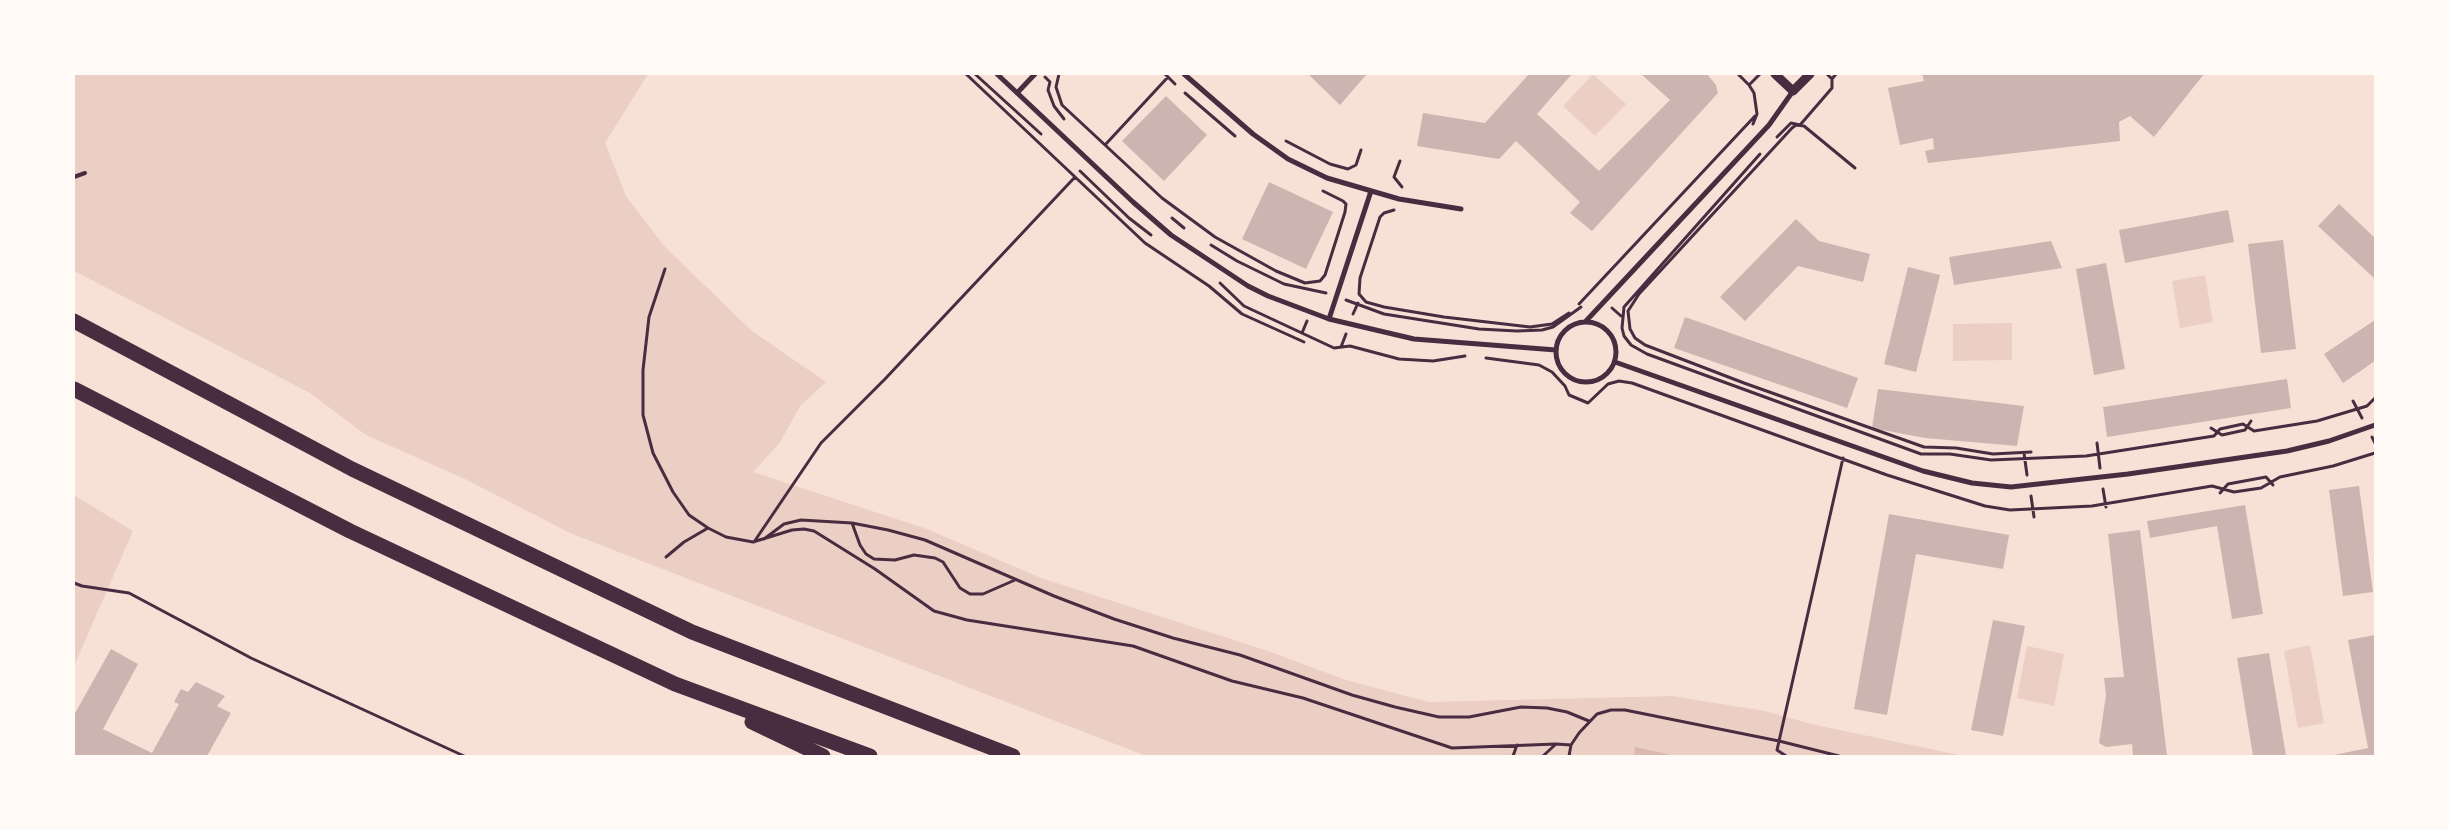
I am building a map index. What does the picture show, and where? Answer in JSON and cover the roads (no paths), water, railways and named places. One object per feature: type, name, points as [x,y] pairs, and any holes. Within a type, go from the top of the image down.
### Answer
[{"type":"highway","points":[[74,321],[352,469],[692,632],[1012,756]]},
{"type":"highway","points":[[74,389],[350,531],[823,756]]},
{"type":"highway","points":[[675,684],[870,756]]},
{"type":"street","points":[[997,74],[1171,235],[1248,286],[1287,304],[1329,319],[1414,339],[1556,350]]},
{"type":"street","points":[[1017,93],[1035,74]]},
{"type":"street","points":[[1184,74],[1253,134],[1288,159],[1327,178],[1399,199],[1461,210]]},
{"type":"street","points":[[1775,74],[1794,91]]},
{"type":"street","points":[[1586,321],[1769,125],[1794,91],[1810,74]]},
{"type":"street","points":[[1329,319],[1370,190]]},
{"type":"street","points":[[1586,321],[1596,323],[1611,334],[1615,343],[1615,362],[1610,370],[1596,381],[1577,381],[1562,370],[1557,362],[1556,350],[1561,334],[1577,322],[1586,321]]},
{"type":"street","points":[[1615,362],[1923,471],[1972,483],[2011,487],[2128,474],[2287,451],[2329,441],[2375,425]]},
{"type":"lane","points":[[74,177],[85,173]]}]
